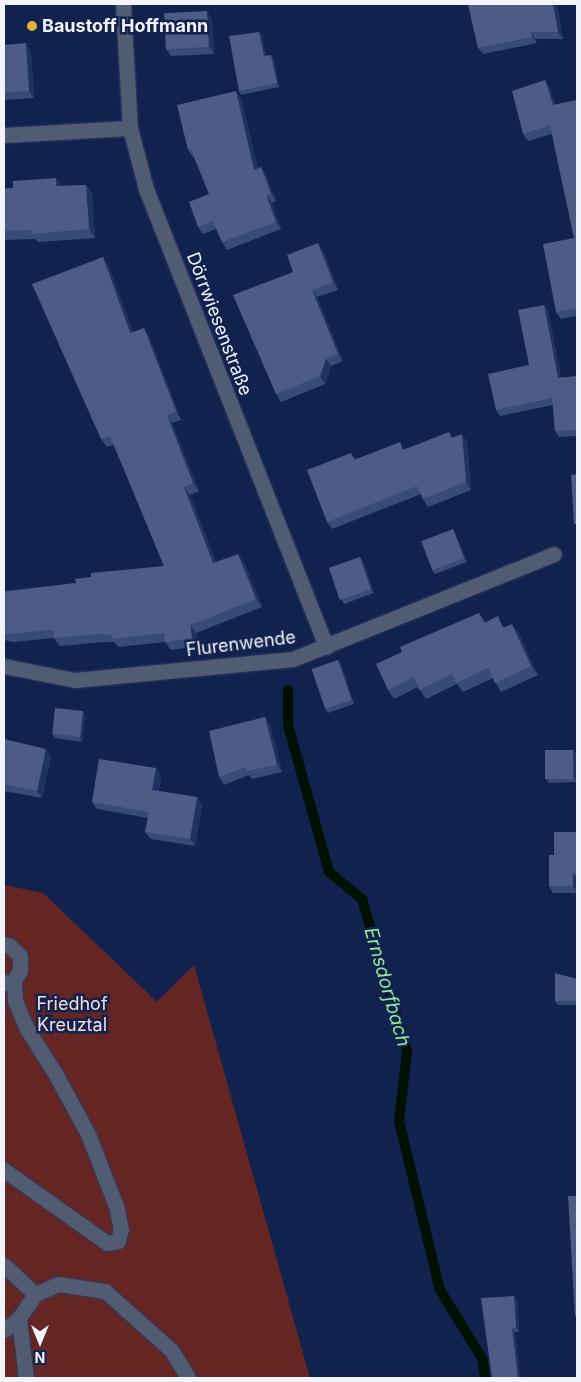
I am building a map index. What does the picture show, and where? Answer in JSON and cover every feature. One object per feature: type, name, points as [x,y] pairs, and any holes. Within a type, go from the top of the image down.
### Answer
[{"type":"street","name":"Dörrwiesenstraße","points":[[123,4],[130,128],[146,188],[326,647]]},
{"type":"street","points":[[4,135],[130,128]]},
{"type":"street","name":"Flurenwende","points":[[4,666],[76,680],[293,660],[554,554]]},
{"type":"street","points":[[4,944],[20,956],[20,970],[9,982],[15,1001],[27,1029],[56,1075],[88,1134],[116,1206],[121,1229],[118,1241],[107,1243],[4,1170]]},
{"type":"street","points":[[4,1265],[35,1294]]},
{"type":"street","points":[[4,1330],[19,1318],[35,1294],[58,1284],[105,1291],[172,1351],[188,1378]]},
{"type":"street","points":[[19,1318],[26,1378]]},
{"type":"green space","name":"Friedhof Kreuztal","points":[[4,885],[43,893],[157,1002],[194,965],[310,1378],[4,1378]]},
{"type":"building","points":[[468,4],[553,4],[558,32],[531,32],[532,37],[478,48]]},
{"type":"building","points":[[207,11],[209,47],[166,49],[164,13]]},
{"type":"building","points":[[259,32],[264,56],[271,55],[277,83],[239,91],[229,36]]},
{"type":"building","points":[[26,43],[29,91],[4,92],[4,45]]},
{"type":"building","points":[[545,80],[553,105],[577,100],[577,308],[556,312],[543,244],[574,238],[550,125],[523,134],[512,91]]},
{"type":"building","points":[[236,91],[254,170],[261,167],[271,194],[266,195],[276,222],[222,242],[213,221],[198,227],[189,202],[209,194],[191,149],[188,150],[177,105]]},
{"type":"building","points":[[56,178],[56,186],[86,185],[89,229],[32,234],[32,230],[4,231],[4,189],[13,188],[13,181]]},
{"type":"building","points":[[318,243],[333,282],[312,290],[338,354],[326,359],[320,376],[276,394],[233,295],[293,272],[287,255]]},
{"type":"building","points":[[103,257],[130,333],[144,328],[176,411],[167,415],[193,483],[184,487],[213,563],[238,554],[256,599],[190,625],[192,638],[165,642],[164,633],[112,639],[112,635],[98,634],[54,638],[53,630],[4,633],[4,592],[76,583],[75,579],[91,577],[91,573],[164,566],[110,436],[101,439],[32,284]]},
{"type":"building","points":[[544,305],[558,378],[577,376],[577,430],[555,431],[552,398],[496,410],[488,374],[529,365],[518,310]]},
{"type":"building","points":[[449,432],[452,438],[462,434],[466,482],[423,499],[417,486],[327,522],[307,470],[351,453],[354,460],[400,442],[403,450]]},
{"type":"building","points":[[577,474],[577,524],[574,524],[571,475]]},
{"type":"building","points":[[453,529],[464,558],[432,570],[421,541]]},
{"type":"building","points":[[360,557],[371,589],[340,600],[329,568]]},
{"type":"building","points":[[479,613],[484,623],[498,616],[503,628],[512,624],[531,666],[495,683],[488,668],[456,683],[452,674],[419,690],[414,677],[388,690],[376,664],[402,652],[400,647]]},
{"type":"building","points":[[338,660],[352,700],[325,709],[312,669]]},
{"type":"building","points":[[55,708],[83,711],[80,737],[52,734]]},
{"type":"building","points":[[265,717],[277,765],[247,771],[246,767],[219,777],[209,731]]},
{"type":"building","points":[[4,739],[46,749],[37,791],[4,784]]},
{"type":"building","points":[[545,750],[573,750],[573,779],[545,779]]},
{"type":"building","points":[[99,759],[156,768],[152,790],[197,797],[190,839],[145,832],[149,812],[92,802]]},
{"type":"building","points":[[554,832],[577,832],[577,873],[573,873],[573,886],[549,886],[549,855],[554,855]]},
{"type":"building","points":[[555,973],[577,979],[577,1001],[555,1001]]},
{"type":"building","points":[[568,1196],[577,1196],[577,1316],[575,1316]]},
{"type":"building","points":[[514,1296],[516,1328],[512,1328],[518,1378],[492,1378],[481,1298]]},
{"type":"waterway","name":"Ernsdorfbach","points":[[288,690],[288,725],[329,872],[362,899],[407,1052],[399,1121],[440,1290],[482,1358],[485,1378]]},
{"type":"place","name":"Baustoff Hoffmann","points":[[32,26]]}]
